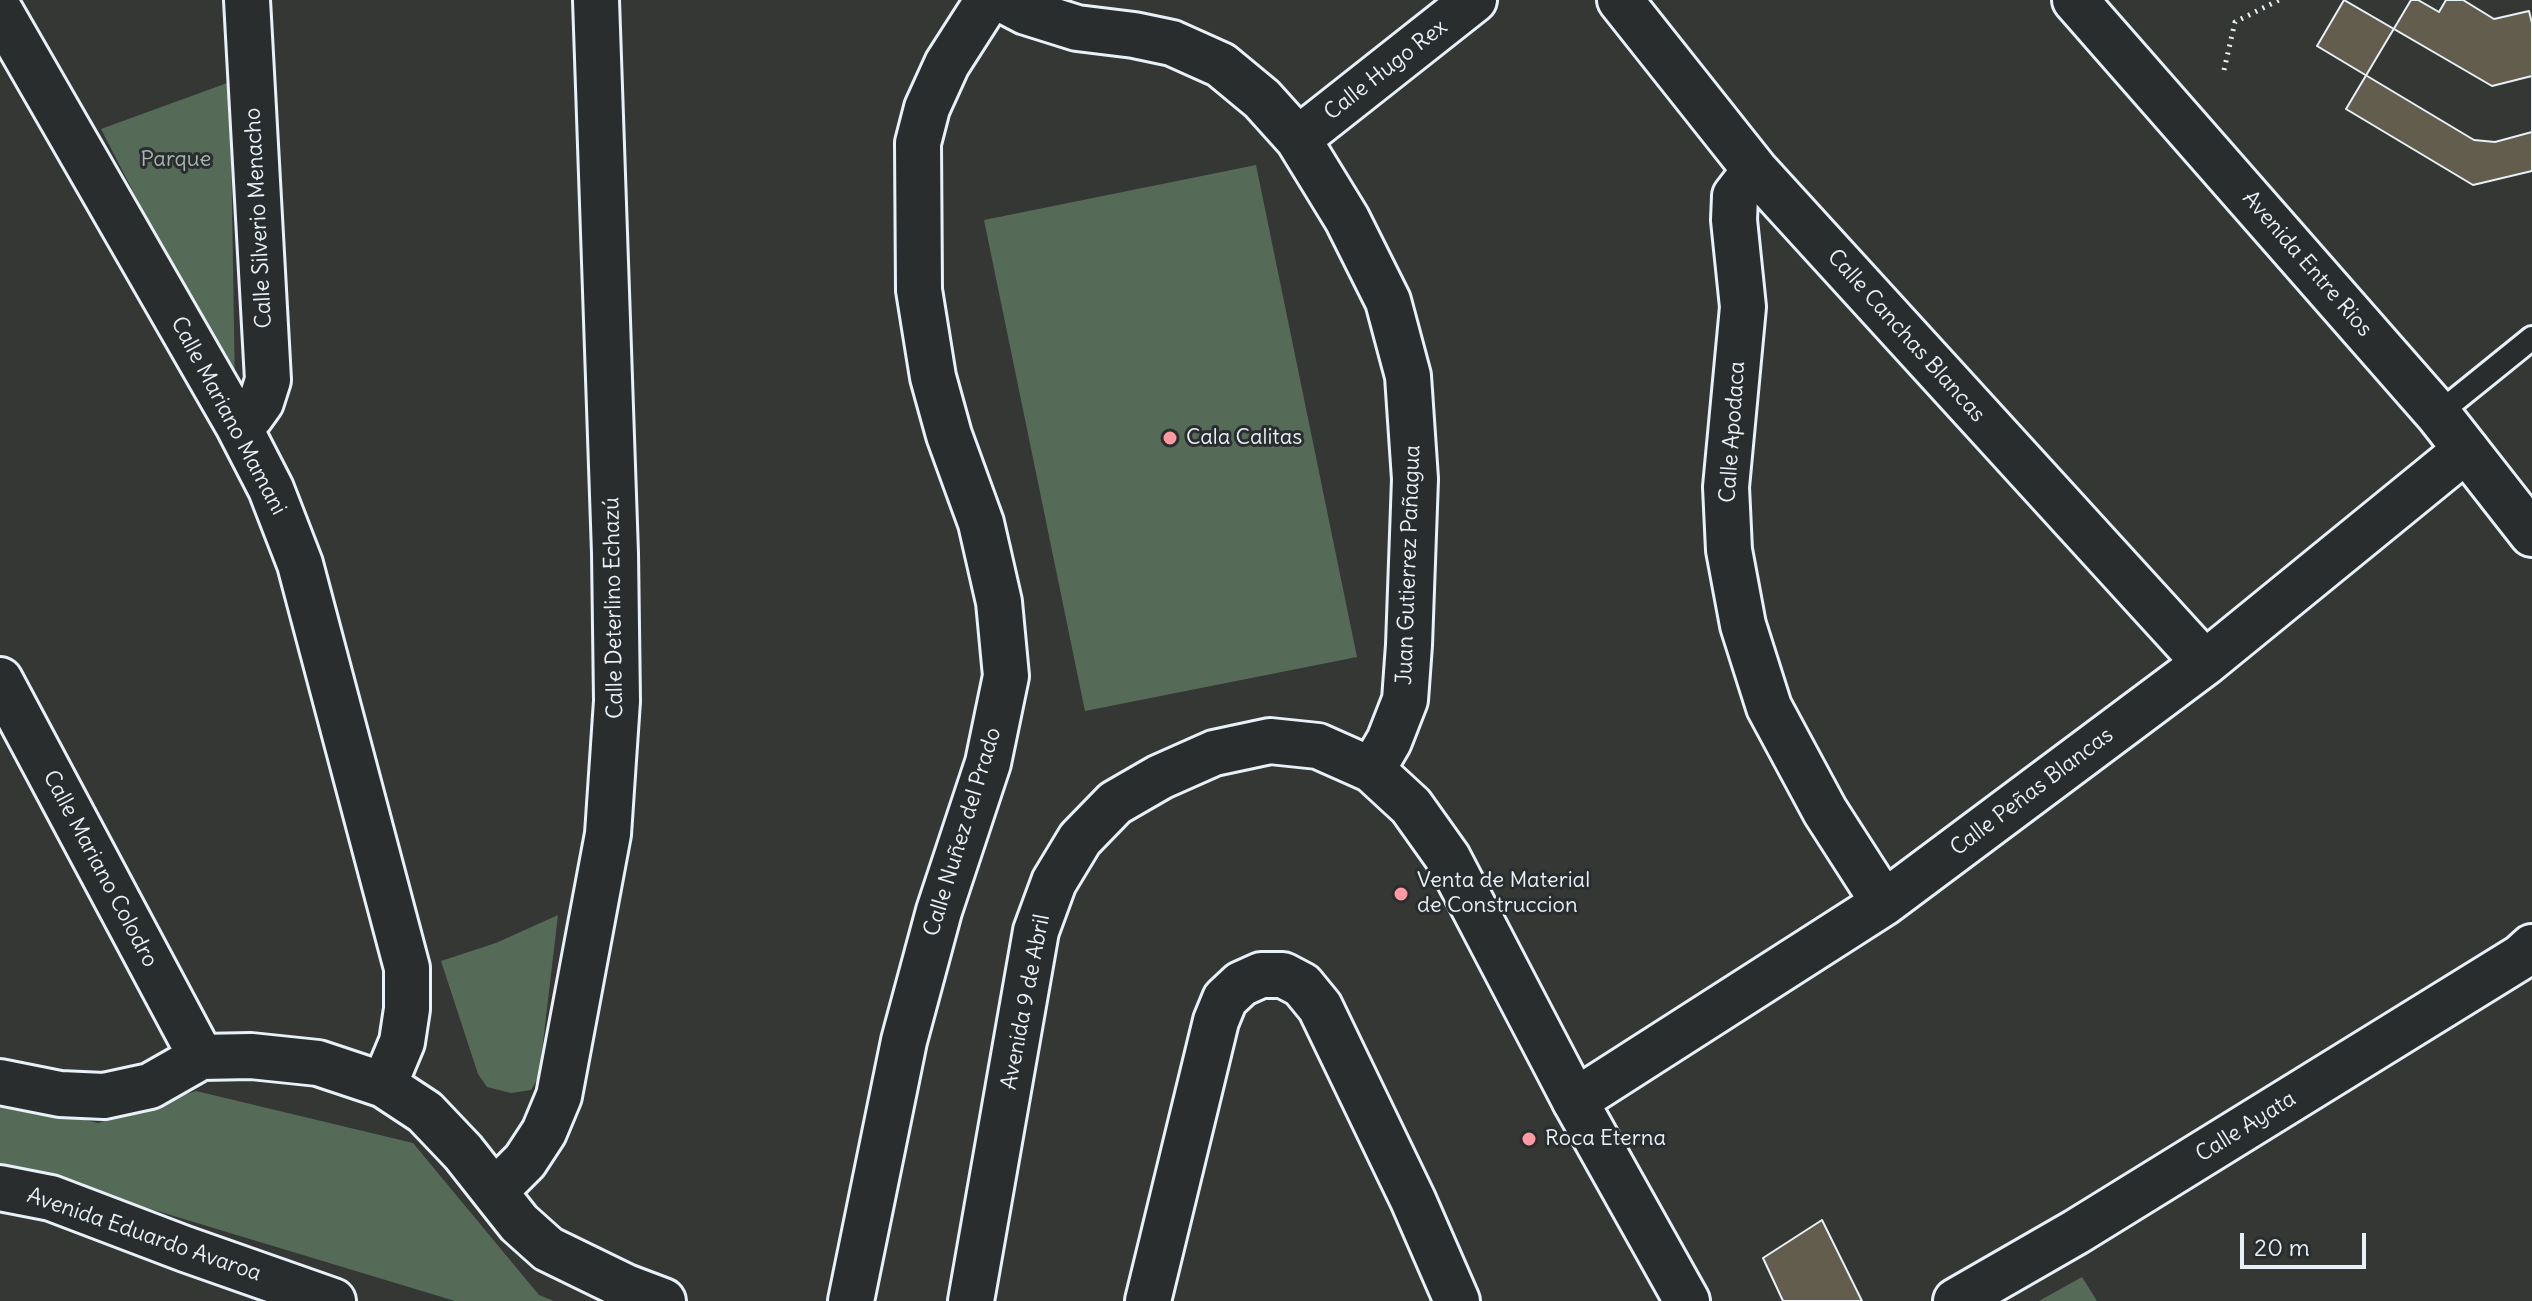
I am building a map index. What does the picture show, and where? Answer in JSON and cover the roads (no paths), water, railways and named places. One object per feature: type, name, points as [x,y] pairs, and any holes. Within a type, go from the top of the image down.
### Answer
[{"type":"street","name":"Calle Silverio Menacho","points":[[238,425],[251,416],[261,402],[268,380],[247,0]]},
{"type":"street","name":"Calle Deterlino Echazú","points":[[495,1191],[525,1161],[538,1142],[559,1096],[608,834],[617,701],[615,553],[596,0]]},
{"type":"street","name":"Calle Nuñez del Prado","points":[[851,1301],[904,1041],[939,911],[988,763],[1006,676],[999,602],[981,523],[949,435],[933,377],[919,290],[918,143],[927,108],[947,64],[988,0]]},
{"type":"street","name":"Juan Gutierrez Pañagua","points":[[1003,0],[1026,12],[1077,28],[1172,43],[1221,65],[1262,99],[1298,139],[1347,219],[1388,301],[1408,376],[1415,479],[1405,700],[1389,741],[1372,770]]},
{"type":"street","name":"Calle Hugo Rex","points":[[1298,139],[1474,0]]},
{"type":"street","name":"Calle Canchas Blancas","points":[[1620,0],[1755,170],[2205,663]]},
{"type":"street","name":"Avenida Entre Rios","points":[[2075,0],[2438,414],[2532,534]]},
{"type":"street","name":"Calle Mariano Mamani","points":[[0,11],[238,425],[271,489],[300,564],[407,968],[407,1009],[402,1042],[384,1085]]},
{"type":"street","name":"Calle Apodaca","points":[[1755,170],[1735,196],[1734,220],[1743,307],[1726,487],[1729,550],[1743,625],[1769,707],[1825,811],[1884,903]]},
{"type":"street","name":"Calle Peñas Blancas","points":[[1575,1101],[1884,903],[2205,663],[2466,450]]},
{"type":"street","name":"Calle Mariano Colodro","points":[[0,680],[201,1057]]},
{"type":"street","name":"Avenida 9 de Abril","points":[[971,1301],[1036,931],[1054,882],[1080,839],[1115,803],[1160,777],[1214,753],[1270,741],[1318,746],[1372,770],[1411,806],[1448,858],[1575,1101],[1687,1301]]},
{"type":"street","name":"Calle Ayata","points":[[1956,1301],[2076,1232],[2521,957],[2532,947]]},
{"type":"street","points":[[1148,1301],[1216,1021],[1225,999],[1241,984],[1261,975],[1283,975],[1302,985],[1320,1007],[1413,1200],[1457,1301]]},
{"type":"street","points":[[0,1082],[60,1094],[104,1096],[150,1086],[201,1057],[251,1056],[318,1063],[384,1085],[425,1112],[519,1223],[548,1249],[626,1287],[663,1301]]},
{"type":"street","name":"Avenida Eduardo Avaroa","points":[[0,1188],[51,1198],[333,1301]]},
{"type":"lane","points":[[2438,414],[2532,338]]},
{"type":"place","name":"Cala Calitas","points":[[1170,438]]},
{"type":"place","name":"Venta de Material de Construccion","points":[[1401,894]]},
{"type":"place","name":"Roca Eterna","points":[[1529,1139]]},
{"type":"park label","name":"Parque","points":[[176,160]]}]
